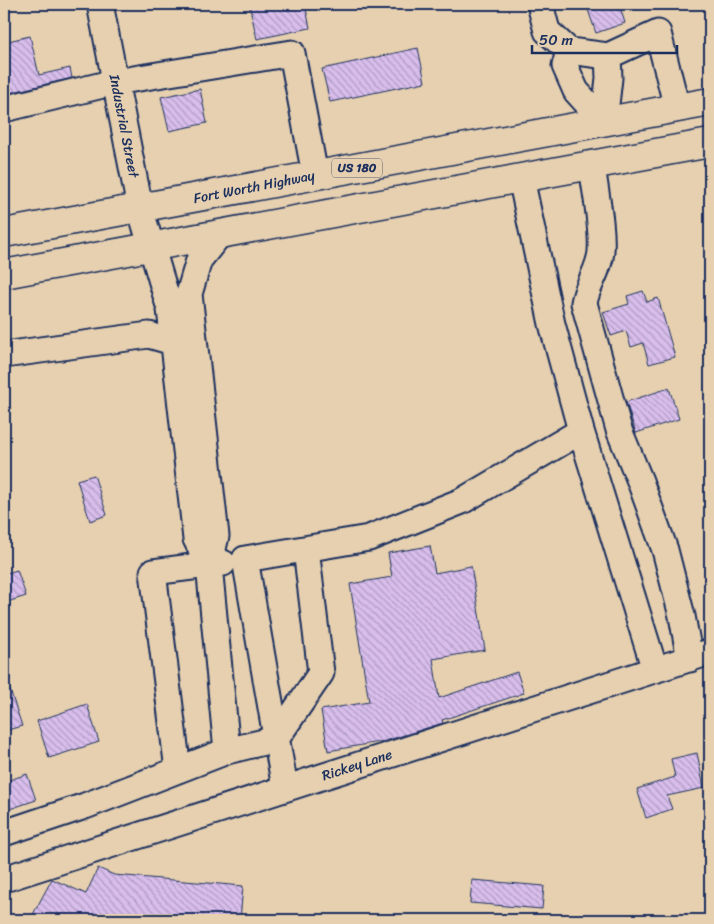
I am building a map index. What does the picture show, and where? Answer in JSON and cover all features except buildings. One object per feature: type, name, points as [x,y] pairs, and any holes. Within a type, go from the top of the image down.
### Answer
[{"type":"main road","name":"Fort Worth Highway","points":[[4,233],[710,102]]},
{"type":"main road","points":[[602,163],[604,122]]},
{"type":"main road","points":[[4,274],[710,143]]},
{"type":"street","name":"Industrial Street","points":[[100,4],[140,208],[170,310],[173,342],[206,538]]},
{"type":"street","points":[[540,4],[547,31],[570,50],[608,56],[658,34],[677,108]]},
{"type":"street","points":[[570,50],[565,66],[576,91],[604,122]]},
{"type":"street","points":[[4,110],[115,82],[292,53],[315,175]]},
{"type":"street","points":[[604,122],[609,78],[608,56]]},
{"type":"street","points":[[602,163],[601,252],[585,294],[584,303],[619,430],[665,550],[682,616],[700,655]]},
{"type":"street","points":[[522,178],[552,324],[581,431],[654,670]]},
{"type":"street","points":[[219,235],[199,260],[189,294],[206,538],[227,751]]},
{"type":"street","points":[[4,355],[149,335],[173,342]]},
{"type":"street","points":[[178,770],[153,572],[209,565],[369,538],[462,501],[581,431]]},
{"type":"street","points":[[4,833],[85,806],[227,751],[276,739],[321,673],[306,549]]},
{"type":"street","points":[[245,559],[285,788]]},
{"type":"street","name":"Rickey Lane","points":[[4,879],[700,655]]}]
